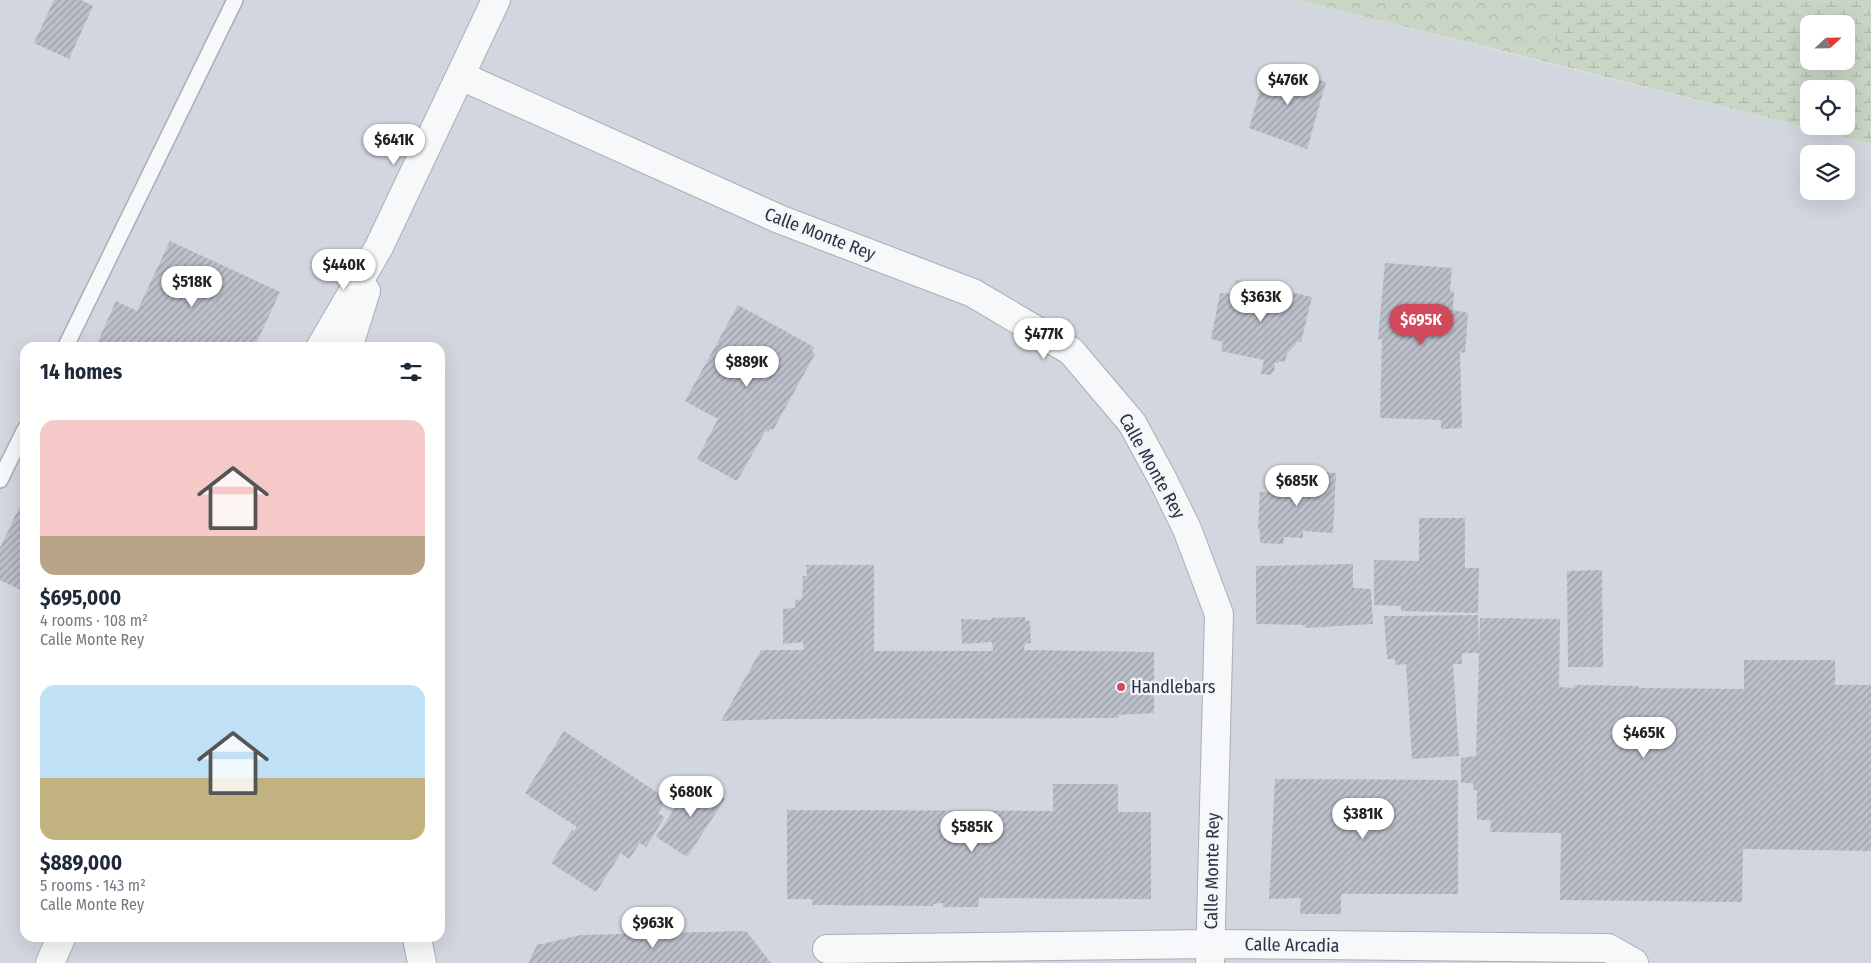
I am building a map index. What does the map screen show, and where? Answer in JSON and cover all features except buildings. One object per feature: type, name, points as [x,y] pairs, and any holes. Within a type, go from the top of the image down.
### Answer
[{"type":"street","points":[[324,342],[380,247],[496,0]]},
{"type":"street","name":"Calle Monte Rey","points":[[461,76],[779,219],[973,293],[1071,352],[1132,423],[1187,529],[1219,614],[1210,953]]},
{"type":"street","points":[[350,342],[380,247]]},
{"type":"street","points":[[50,963],[59,942]]},
{"type":"street","points":[[418,942],[422,963]]},
{"type":"street","name":"Calle Arcadia","points":[[826,949],[1210,953],[1608,948],[1634,963]]},
{"type":"lane","points":[[68,342],[235,0]]},
{"type":"lane","points":[[0,480],[20,438]]},
{"type":"shaded area","points":[[0,0],[1297,0],[1800,126],[1800,135],[1835,135],[1871,144],[1871,963],[0,963]]},
{"type":"green space","points":[[1297,0],[1540,0],[1567,67]]},
{"type":"green space","points":[[1540,0],[1871,0],[1871,144],[1835,135],[1855,135],[1855,80],[1800,80],[1800,126],[1567,67]]},
{"type":"place","name":"Handlebars","points":[[1121,687]]}]
